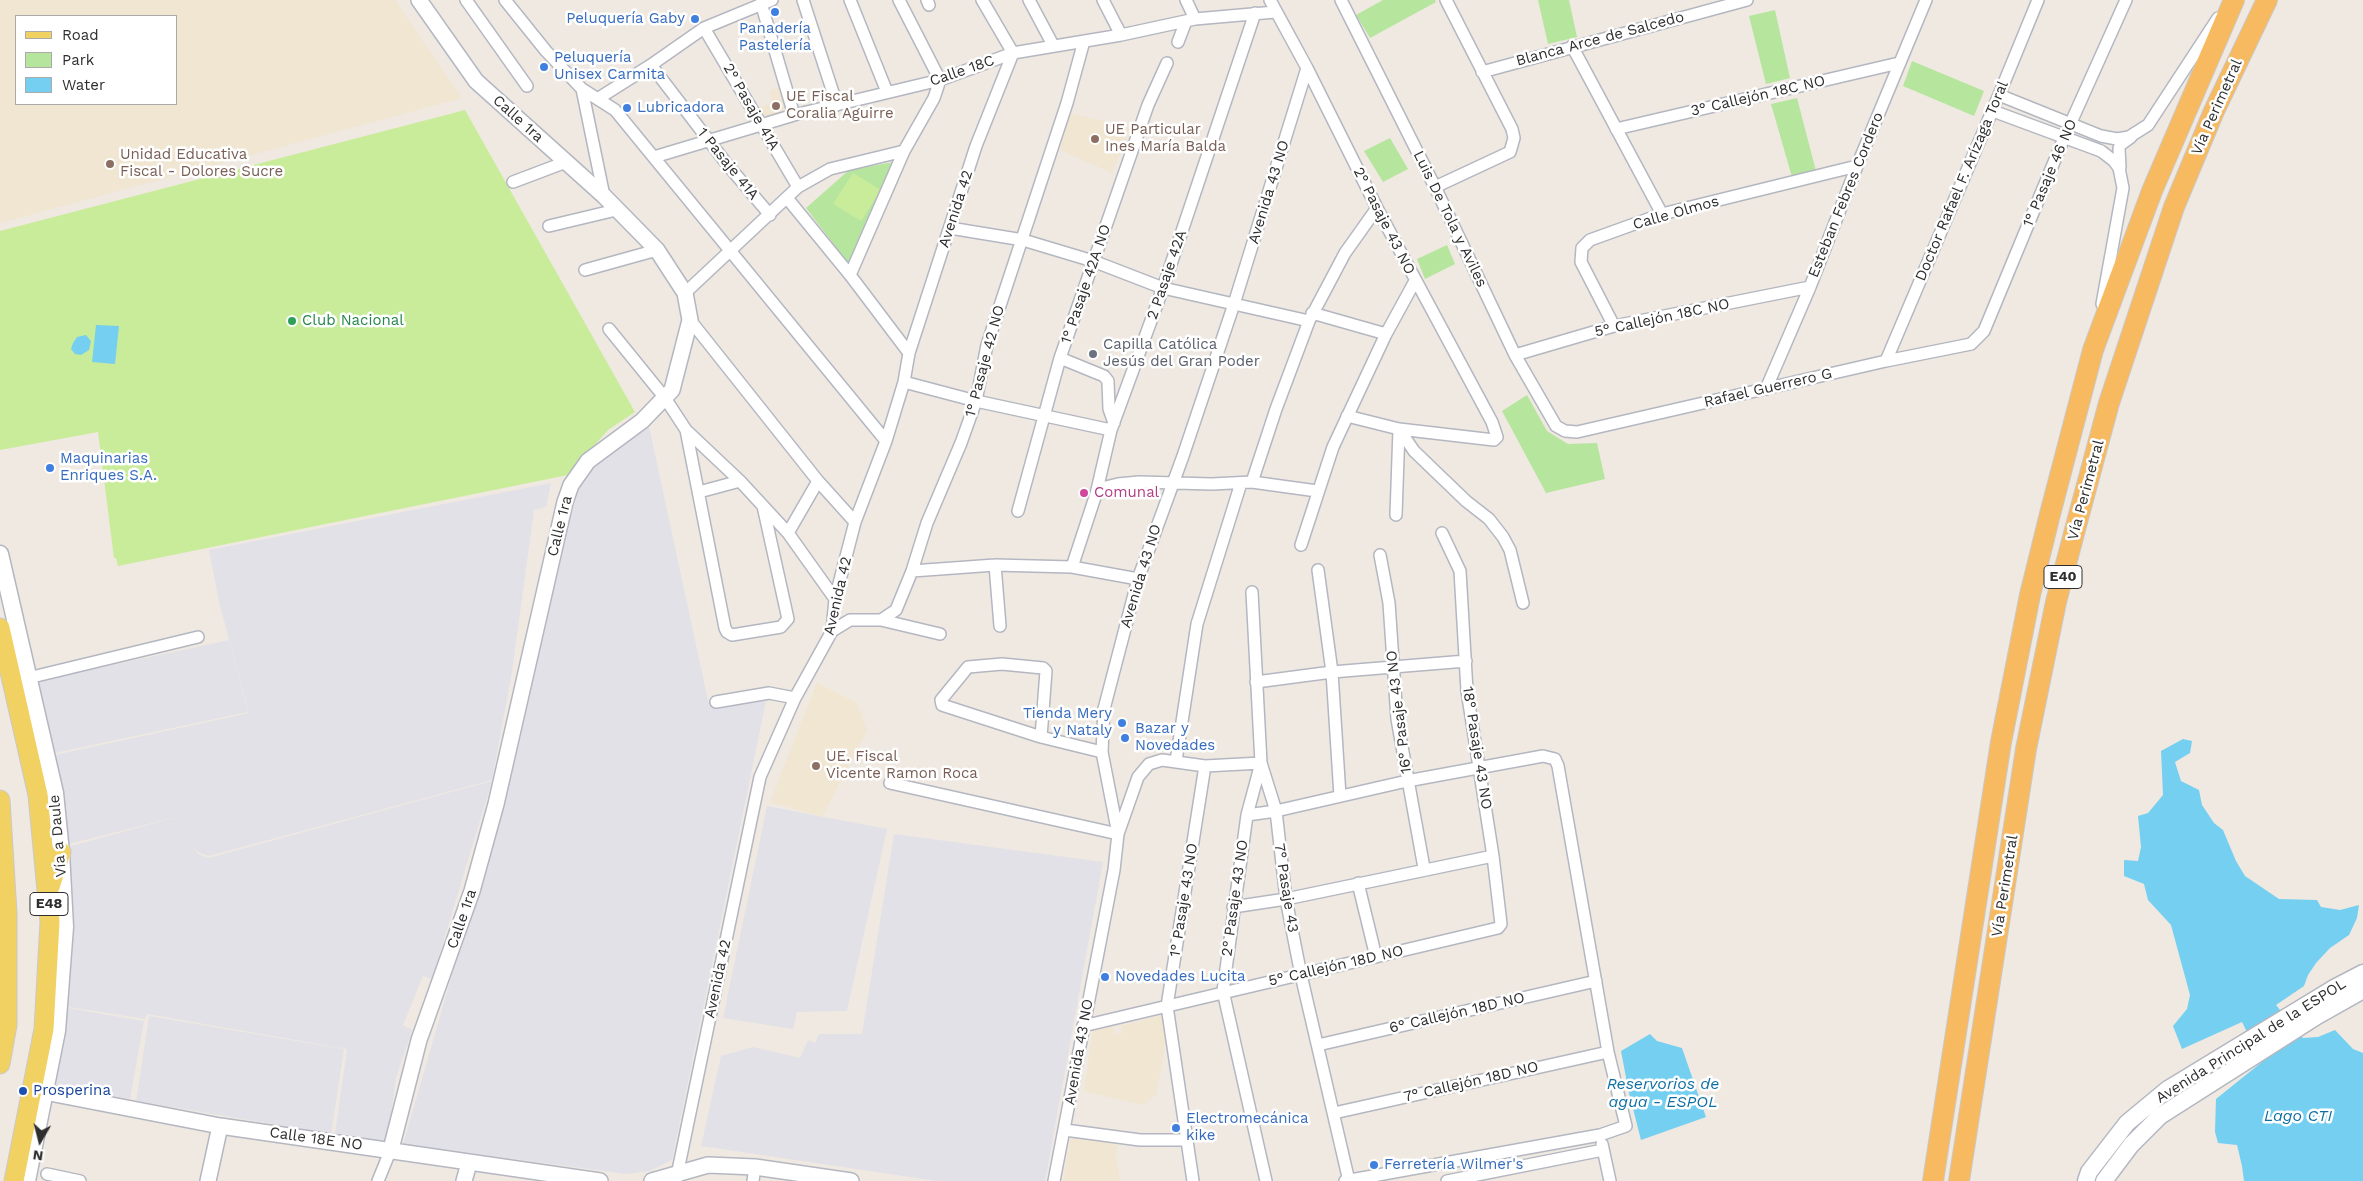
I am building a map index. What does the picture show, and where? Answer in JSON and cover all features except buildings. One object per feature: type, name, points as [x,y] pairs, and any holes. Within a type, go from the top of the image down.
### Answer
[{"type":"highway","name":"Vía Perimetral","points":[[1933,1181],[2011,686],[2043,541],[2093,350],[2152,191],[2234,0]]},
{"type":"highway","name":"Vía Perimetral","points":[[1959,1181],[2026,749],[2056,602],[2108,403],[2174,207],[2214,111],[2267,0]]},
{"type":"main road","name":"Vía a Daule","points":[[0,554],[50,768],[61,852],[65,927],[57,1031],[38,1090],[14,1181]]},
{"type":"main road","name":"Vía a Daule","points":[[0,628],[38,795],[50,922],[44,1029],[27,1181]]},
{"type":"main road","points":[[0,800],[7,913],[6,1025],[0,1064]]},
{"type":"main road","points":[[48,893],[61,852]]},
{"type":"main road","name":"Avenida Principal de la ESPOL","points":[[2086,1181],[2089,1172],[2127,1123],[2168,1089],[2311,1002],[2363,973]]},
{"type":"main road","name":"Avenida Principal de la ESPOL","points":[[2104,1181],[2131,1145],[2160,1116],[2317,1016],[2363,990]]},
{"type":"street","name":"Calle 1ra","points":[[378,1181],[391,1149],[419,1040],[472,891],[496,804],[568,494],[579,470],[588,461],[642,421],[672,390],[690,320],[685,293],[657,250],[604,196],[476,81],[419,0]]},
{"type":"street","points":[[466,0],[527,86]]},
{"type":"street","points":[[506,0],[546,50],[582,89],[599,98],[615,110],[886,441]]},
{"type":"street","points":[[803,0],[837,105]]},
{"type":"street","points":[[850,0],[887,92]]},
{"type":"street","points":[[850,275],[904,151],[934,98],[940,80],[899,0]]},
{"type":"street","points":[[982,0],[1013,53]]},
{"type":"street","points":[[1029,0],[1053,45]]},
{"type":"street","points":[[1103,0],[1121,35]]},
{"type":"street","points":[[1178,42],[1190,20],[1186,0]]},
{"type":"street","name":"2° Pasaje 43 NO","points":[[1270,0],[1308,68],[1377,208],[1498,437],[1494,440],[1399,429]]},
{"type":"street","name":"Luis De Tola y Aviles","points":[[1341,0],[1435,186],[1516,356],[1556,426],[1565,432]]},
{"type":"street","points":[[1435,186],[1510,152],[1514,145],[1512,129],[1446,0]]},
{"type":"street","name":"Blanca Arce de Salcedo","points":[[1482,72],[1747,0]]},
{"type":"street","name":"Esteban Febres Cordero","points":[[1766,389],[1810,288],[1857,166],[1926,0]]},
{"type":"street","name":"Doctor Rafael F. Arízaga Toral","points":[[1886,361],[1993,111],[2038,0]]},
{"type":"street","name":"1° Pasaje 46 NO","points":[[1971,344],[1984,332],[2064,138],[2126,0]]},
{"type":"street","points":[[2093,350],[2122,198],[2119,149],[2125,140],[2148,125],[2230,0]]},
{"type":"street","points":[[599,98],[651,66],[704,28],[767,2],[794,115]]},
{"type":"street","name":"Calle 18C","points":[[654,157],[794,115],[940,80],[1013,53],[1121,35],[1190,20],[1275,12]]},
{"type":"street","name":"2 Pasaje 42A","points":[[1072,567],[1096,494],[1112,426],[1163,288],[1255,13]]},
{"type":"street","name":"2° Pasaje 41A","points":[[704,28],[798,187]]},
{"type":"street","name":"1° Pasaje 42 NO","points":[[881,620],[896,610],[912,571],[927,523],[961,443],[976,401],[988,345],[1023,240],[1084,41]]},
{"type":"street","points":[[1572,46],[1662,214]]},
{"type":"street","name":"Avenida 42","points":[[677,1177],[760,777],[795,698],[832,631],[835,599],[855,522],[886,441],[904,382],[909,353],[976,146],[1013,53]]},
{"type":"street","name":"1° Pasaje 42A NO","points":[[1018,511],[1060,358],[1148,105],[1167,63]]},
{"type":"street","name":"3° Callejón 18C NO","points":[[1616,129],[1899,63]]},
{"type":"street","name":"1 Pasaje 41A","points":[[651,66],[708,140],[770,215]]},
{"type":"street","name":"Avenida 43 NO","points":[[1118,834],[1102,752],[1104,709],[1138,579],[1234,304],[1308,68]]},
{"type":"street","points":[[582,89],[604,196]]},
{"type":"street","points":[[1999,95],[2105,137],[2117,138],[2134,134]]},
{"type":"street","points":[[1993,111],[2107,156],[2114,160],[2122,176]]},
{"type":"street","points":[[685,293],[798,187],[830,169],[904,151]]},
{"type":"street","points":[[513,182],[566,162]]},
{"type":"street","name":"Calle Olmos","points":[[1614,326],[1581,262],[1582,248],[1590,240],[1662,214],[1857,166]]},
{"type":"street","points":[[787,198],[850,275],[909,353]]},
{"type":"street","points":[[1176,761],[1197,624],[1247,482],[1310,317],[1345,252],[1377,208]]},
{"type":"street","points":[[549,226],[616,210]]},
{"type":"street","points":[[950,228],[1023,240],[1094,261],[1163,288],[1386,334]]},
{"type":"street","points":[[584,270],[657,250]]},
{"type":"street","points":[[1301,545],[1317,491],[1333,447],[1386,334],[1415,281]]},
{"type":"street","name":"5° Callejón 18C NO","points":[[1516,356],[1614,326],[1810,288]]},
{"type":"street","points":[[690,320],[818,481],[855,522]]},
{"type":"street","points":[[609,329],[665,398],[686,430],[740,481],[788,533],[835,599]]},
{"type":"street","name":"Rafael Guerrero G","points":[[1565,432],[1577,432],[1886,361],[1971,344]]},
{"type":"street","points":[[904,382],[1043,416],[1112,426],[1108,381],[1104,376],[1060,358]]},
{"type":"street","points":[[1347,416],[1399,429],[1414,451],[1466,501],[1489,519],[1510,550],[1523,603]]},
{"type":"street","points":[[1396,515],[1399,429]]},
{"type":"street","points":[[686,430],[725,628],[732,635],[781,627],[786,624],[788,619],[763,506]]},
{"type":"street","points":[[699,492],[740,481]]},
{"type":"street","points":[[788,533],[818,481]]},
{"type":"street","points":[[1096,494],[1106,487],[1118,484],[1172,483],[1247,482],[1317,491]]},
{"type":"street","name":"18° Pasaje 43 NO","points":[[1442,533],[1460,571],[1468,691],[1494,856],[1501,924]]},
{"type":"street","name":"16° Pasaje 43 NO","points":[[1380,555],[1389,603],[1397,719],[1424,868]]},
{"type":"street","points":[[912,571],[995,565],[1072,567],[1138,579]]},
{"type":"street","points":[[995,565],[1000,626]]},
{"type":"street","points":[[1318,570],[1332,672],[1340,796]]},
{"type":"street","name":"7° Pasaje 43","points":[[1252,592],[1261,763],[1276,811],[1286,899],[1301,975],[1334,1113],[1347,1181]]},
{"type":"street","points":[[832,631],[850,620],[881,620],[940,634]]},
{"type":"street","points":[[28,678],[198,637]]},
{"type":"street","points":[[1256,682],[1332,672],[1466,660]]},
{"type":"street","points":[[1041,738],[1046,671],[1043,668],[1002,664],[968,666],[941,700],[942,705],[1041,738],[1102,752]]},
{"type":"street","points":[[716,702],[769,693],[795,698]]},
{"type":"street","points":[[1247,814],[1276,811],[1407,782],[1543,756],[1555,759],[1558,766],[1576,856],[1608,1052],[1626,1124],[1625,1128],[1600,1135],[1347,1181]]},
{"type":"street","name":"Avenida 43 NO","points":[[1054,1181],[1114,870],[1118,834],[1138,777],[1149,764],[1162,760],[1205,766],[1261,763]]},
{"type":"street","name":"2° Pasaje 43 NO","points":[[1261,763],[1247,814],[1223,991],[1266,1181]]},
{"type":"street","name":"1° Pasaje 43 NO","points":[[1193,1181],[1167,1006],[1205,766]]},
{"type":"street","points":[[890,783],[1118,834]]},
{"type":"street","points":[[1233,907],[1286,899],[1424,868],[1494,856]]},
{"type":"street","points":[[1358,883],[1376,957]]},
{"type":"street","name":"5° Callejón 18D NO","points":[[1083,1026],[1223,991],[1301,975],[1498,928],[1501,924]]},
{"type":"street","name":"6° Callejón 18D NO","points":[[1318,1045],[1596,981]]},
{"type":"street","name":"7° Callejón 18D NO","points":[[1334,1113],[1608,1052]]},
{"type":"street","name":"Calle 18E NO","points":[[38,1090],[220,1126],[391,1149],[469,1163],[600,1181]]},
{"type":"street","points":[[208,1181],[220,1126]]},
{"type":"street","points":[[1065,1130],[1140,1140],[1186,1140]]},
{"type":"street","points":[[1600,1135],[1610,1181]]},
{"type":"street","points":[[1444,1164],[1448,1181],[1603,1150]]},
{"type":"street","points":[[464,1181],[469,1163]]},
{"type":"street","points":[[652,1181],[677,1177],[708,1165],[754,1174],[850,1181]]},
{"type":"street","points":[[47,1174],[80,1181]]},
{"type":"shaded area","name":"Unidad Educativa Fiscal - Dolores Sucre","points":[[0,0],[395,0],[462,98],[0,223]]},
{"type":"shaded area","name":"UE Fiscal Coralia Aguirre","points":[[782,87],[789,113],[762,120],[756,109],[772,103],[770,90]]},
{"type":"shaded area","name":"UE Particular Ines María Balda","points":[[1070,113],[1131,128],[1112,173],[1060,150]]},
{"type":"shaded area","points":[[648,422],[709,705],[767,696],[672,1160],[650,1171],[626,1174],[403,1144],[517,751],[574,490],[582,474]]},
{"type":"shaded area","points":[[551,483],[546,507],[534,510],[512,672],[492,780],[209,856],[199,853],[192,846],[198,854],[208,858],[492,781],[432,979],[423,976],[403,1025],[412,1030],[396,1078],[387,1143],[335,1134],[347,1049],[147,1014],[145,1019],[62,1006],[64,848],[184,815],[65,845],[50,756],[249,713],[219,602],[209,550]]},
{"type":"shaded area","points":[[229,640],[248,712],[50,754],[34,682]]},
{"type":"shaded area","name":"UE. Fiscal Vicente Ramon Roca","points":[[817,683],[857,703],[867,730],[822,817],[770,802]]},
{"type":"shaded area","points":[[767,806],[887,829],[847,1011],[797,1012],[793,1029],[723,1018]]},
{"type":"shaded area","points":[[894,834],[1103,862],[1045,1181],[937,1181],[701,1146],[721,1056],[753,1047],[800,1058],[808,1040],[815,1043],[819,1034],[862,1034]]},
{"type":"shaded area","points":[[62,1007],[144,1021],[130,1099],[53,1086]]},
{"type":"shaded area","points":[[1165,1014],[1167,1035],[1156,1095],[1143,1105],[1084,1091],[1093,1029],[1113,1027],[1115,1034],[1122,1033],[1121,1026]]},
{"type":"shaded area","points":[[149,1016],[344,1049],[331,1134],[136,1101]]},
{"type":"shaded area","points":[[1072,1132],[1118,1138],[1116,1155],[1120,1181],[1063,1181]]},
{"type":"green space","points":[[1383,0],[1435,0],[1436,2],[1370,38],[1356,15]]},
{"type":"green space","points":[[1538,0],[1569,0],[1577,37],[1548,44]]},
{"type":"green space","points":[[1775,10],[1790,78],[1766,84],[1749,16]]},
{"type":"green space","points":[[1912,61],[1984,91],[1974,116],[1903,86]]},
{"type":"green space","points":[[1797,98],[1816,171],[1792,177],[1771,104]]},
{"type":"green space","name":"Club Nacional","points":[[465,110],[635,412],[608,430],[568,475],[118,566],[116,558],[114,558],[98,432],[0,450],[0,231]]},
{"type":"green space","points":[[1390,138],[1408,169],[1383,182],[1364,151]]},
{"type":"green space","points":[[894,162],[853,263],[848,263],[806,208],[849,170]]},
{"type":"green space","points":[[853,173],[881,190],[861,221],[833,204]]},
{"type":"green space","points":[[1447,245],[1455,264],[1425,279],[1417,259]]},
{"type":"green space","points":[[1527,395],[1547,431],[1568,444],[1597,443],[1605,479],[1546,493],[1502,411]]},
{"type":"water","points":[[96,325],[119,326],[115,364],[92,362]]},
{"type":"water","points":[[86,335],[91,341],[89,350],[81,355],[75,354],[71,349],[73,343],[77,337]]},
{"type":"water","name":"Lago CTI","points":[[2183,739],[2192,741],[2190,753],[2175,762],[2181,781],[2199,790],[2202,805],[2214,823],[2223,830],[2236,861],[2245,876],[2279,899],[2317,900],[2321,907],[2340,910],[2359,905],[2357,918],[2349,935],[2330,948],[2316,963],[2308,975],[2304,986],[2276,1005],[2303,1038],[2318,1037],[2335,1030],[2353,1049],[2363,1053],[2363,1181],[2244,1181],[2237,1145],[2218,1143],[2215,1132],[2216,1099],[2262,1062],[2242,1022],[2182,1049],[2173,1026],[2187,1009],[2190,995],[2171,925],[2148,900],[2144,884],[2124,876],[2124,860],[2138,861],[2141,847],[2138,816],[2148,813],[2163,795],[2161,751]]},
{"type":"water","name":"Reservorios de agua - ESPOL","points":[[1650,1034],[1657,1041],[1682,1048],[1706,1117],[1641,1140],[1621,1051]]},
{"type":"place","name":"Panadería Pastelería","points":[[775,12]]},
{"type":"place","name":"Peluquería Gaby","points":[[695,19]]},
{"type":"place","name":"Peluquería Unisex Carmita","points":[[544,67]]},
{"type":"place","name":"UE Fiscal Coralia Aguirre","points":[[776,106]]},
{"type":"place","name":"Lubricadora","points":[[627,108]]},
{"type":"place","name":"UE Particular Ines María Balda","points":[[1095,139]]},
{"type":"place","name":"Unidad Educativa Fiscal - Dolores Sucre","points":[[110,164]]},
{"type":"place","name":"Club Nacional","points":[[292,321]]},
{"type":"place","name":"Capilla Católica Jesús del Gran Poder","points":[[1093,354]]},
{"type":"place","name":"Maquinarias Enriques S.A.","points":[[50,468]]},
{"type":"place","name":"Comunal","points":[[1084,493]]},
{"type":"place","name":"Tienda Mery y Nataly","points":[[1122,723]]},
{"type":"place","name":"Bazar y Novedades","points":[[1125,738]]},
{"type":"place","name":"UE. Fiscal Vicente Ramon Roca","points":[[816,766]]},
{"type":"place","name":"Novedades Lucita","points":[[1105,977]]},
{"type":"place","name":"Prosperina","points":[[23,1091]]},
{"type":"place","name":"Electromecánica kike","points":[[1176,1128]]},
{"type":"place","name":"Ferretería Wilmer's","points":[[1374,1165]]}]
